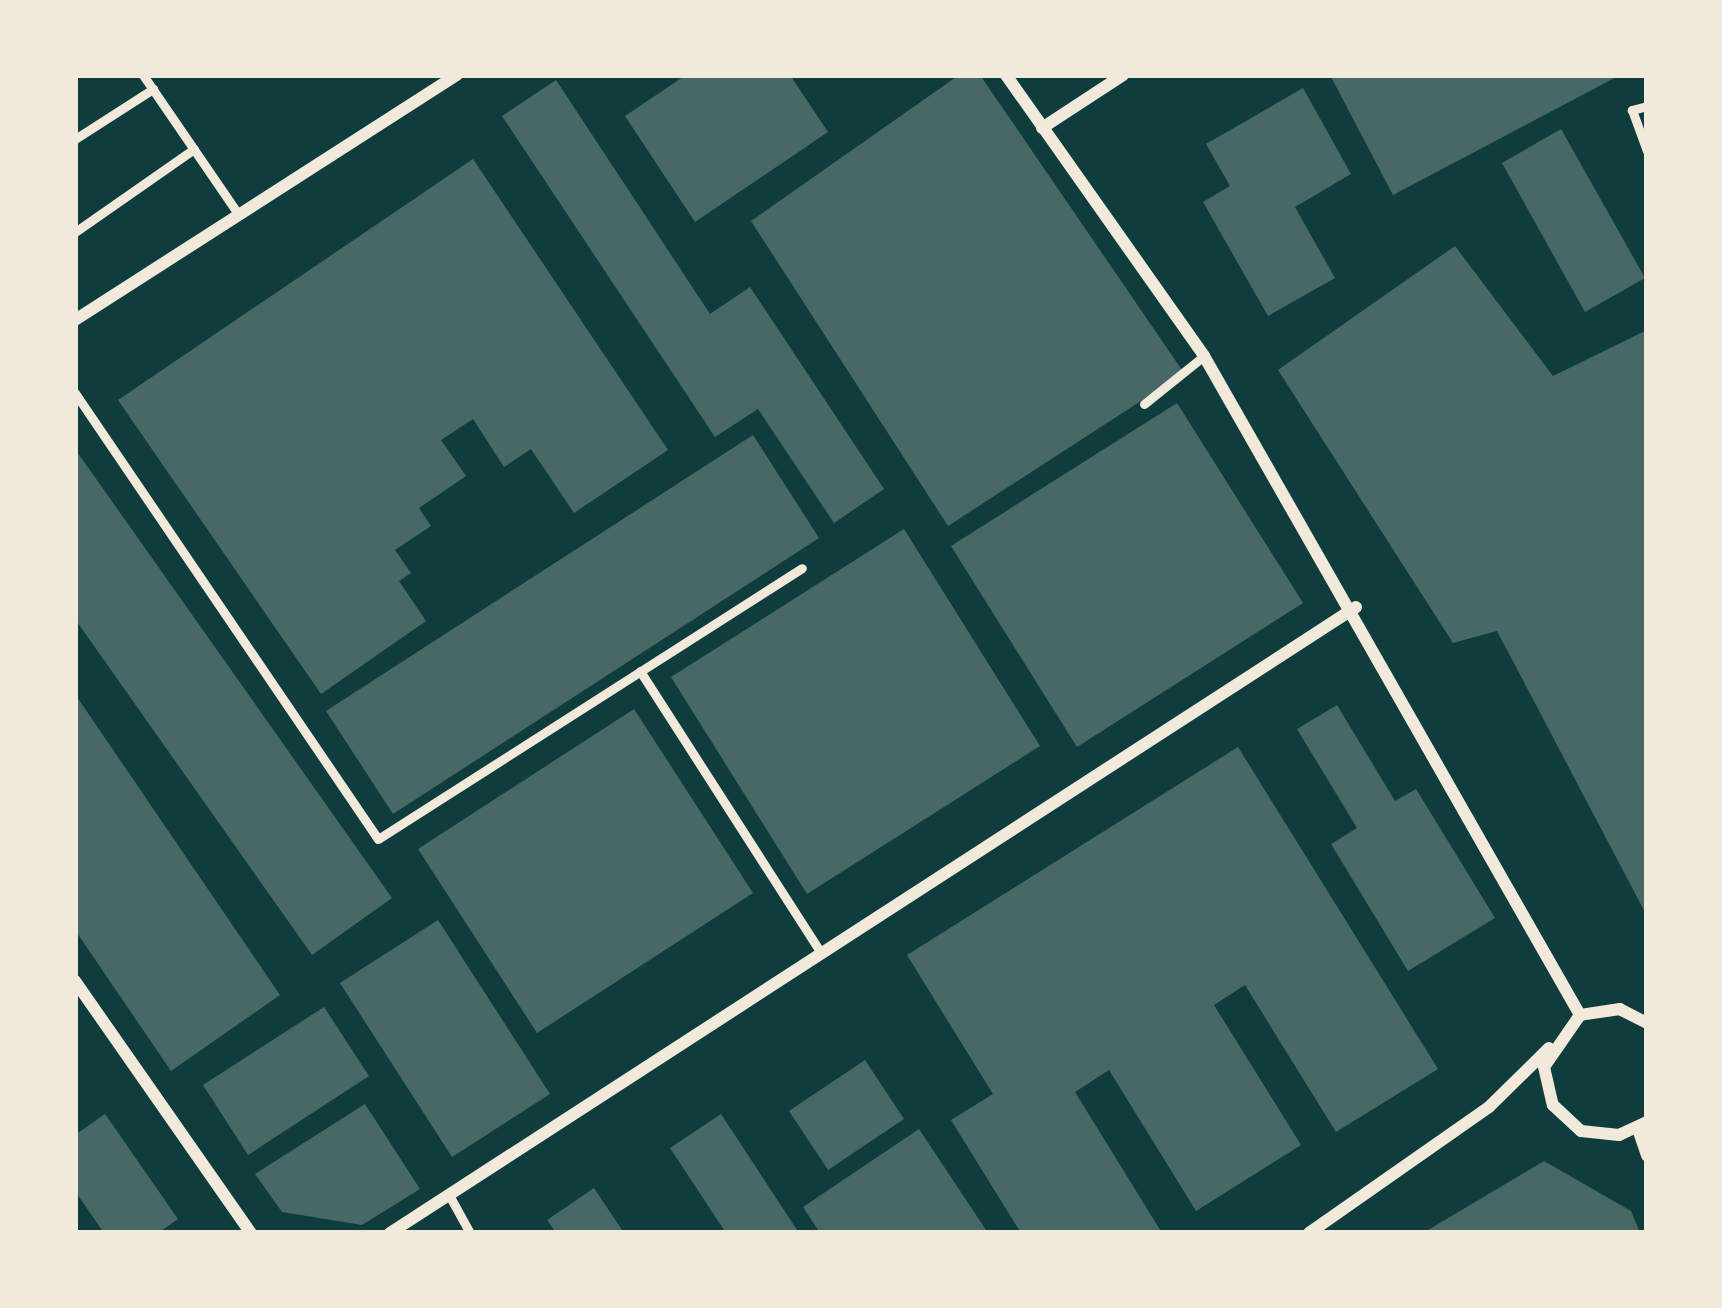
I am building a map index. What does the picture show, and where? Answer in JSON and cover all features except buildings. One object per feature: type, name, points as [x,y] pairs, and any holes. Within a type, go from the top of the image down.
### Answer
[{"type":"street","points":[[75,320],[458,75]]},
{"type":"street","points":[[1006,75],[1204,356],[1357,607],[1580,1015]]},
{"type":"street","points":[[1042,128],[1123,75]]},
{"type":"street","points":[[390,1233],[1357,607]]},
{"type":"street","points":[[75,981],[251,1233]]},
{"type":"street","points":[[1309,1233],[1489,1107],[1580,1015],[1620,1010],[1647,1023]]},
{"type":"street","points":[[1549,1048],[1545,1087],[1565,1120],[1600,1136],[1642,1126],[1647,1155]]},
{"type":"lane","points":[[143,75],[239,214]]},
{"type":"lane","points":[[75,140],[153,89]]},
{"type":"lane","points":[[1647,106],[1632,110],[1647,151]]},
{"type":"lane","points":[[75,232],[194,148]]},
{"type":"lane","points":[[1144,404],[1204,356]]},
{"type":"lane","points":[[75,393],[378,838],[802,568]]},
{"type":"lane","points":[[640,671],[821,953]]},
{"type":"lane","points":[[449,1195],[470,1233]]}]
